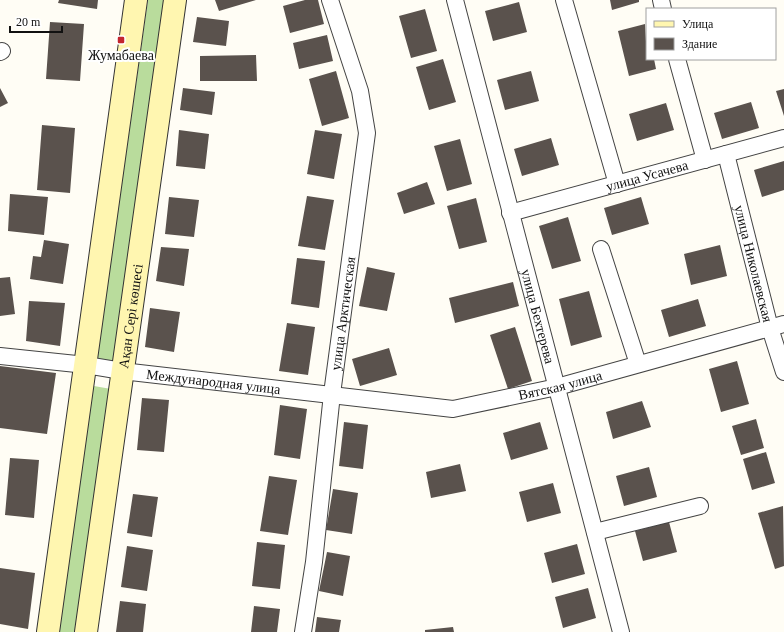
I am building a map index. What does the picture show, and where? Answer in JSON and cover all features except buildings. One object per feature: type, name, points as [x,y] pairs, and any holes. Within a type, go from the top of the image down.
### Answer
[{"type":"street","points":[[48,632],[136,0]]},
{"type":"street","name":"Ақан Сері көшесі","points":[[86,632],[175,0]]},
{"type":"street","name":"улица Арктическая","points":[[303,632],[314,562],[332,394],[368,133],[360,91],[330,0]]},
{"type":"street","name":"улица Бехтерева","points":[[455,0],[621,632]]},
{"type":"street","points":[[564,0],[617,184]]},
{"type":"street","points":[[677,60],[705,160]]},
{"type":"street","name":"улица Усачева","points":[[510,213],[784,138]]},
{"type":"street","name":"улица Николаевская","points":[[726,154],[777,326],[784,372]]},
{"type":"street","points":[[601,249],[638,364]]},
{"type":"street","name":"Вятская улица","points":[[332,394],[453,409],[557,387],[777,326]]},
{"type":"street","name":"Международная улица","points":[[0,356],[332,394]]},
{"type":"street","points":[[595,532],[700,506]]},
{"type":"green space","points":[[148,0],[168,0],[116,362],[97,359]]},
{"type":"green space","points":[[94,386],[111,389],[83,632],[57,632],[88,392]]},
{"type":"place","name":"Жумабаева","points":[[121,40]]}]
